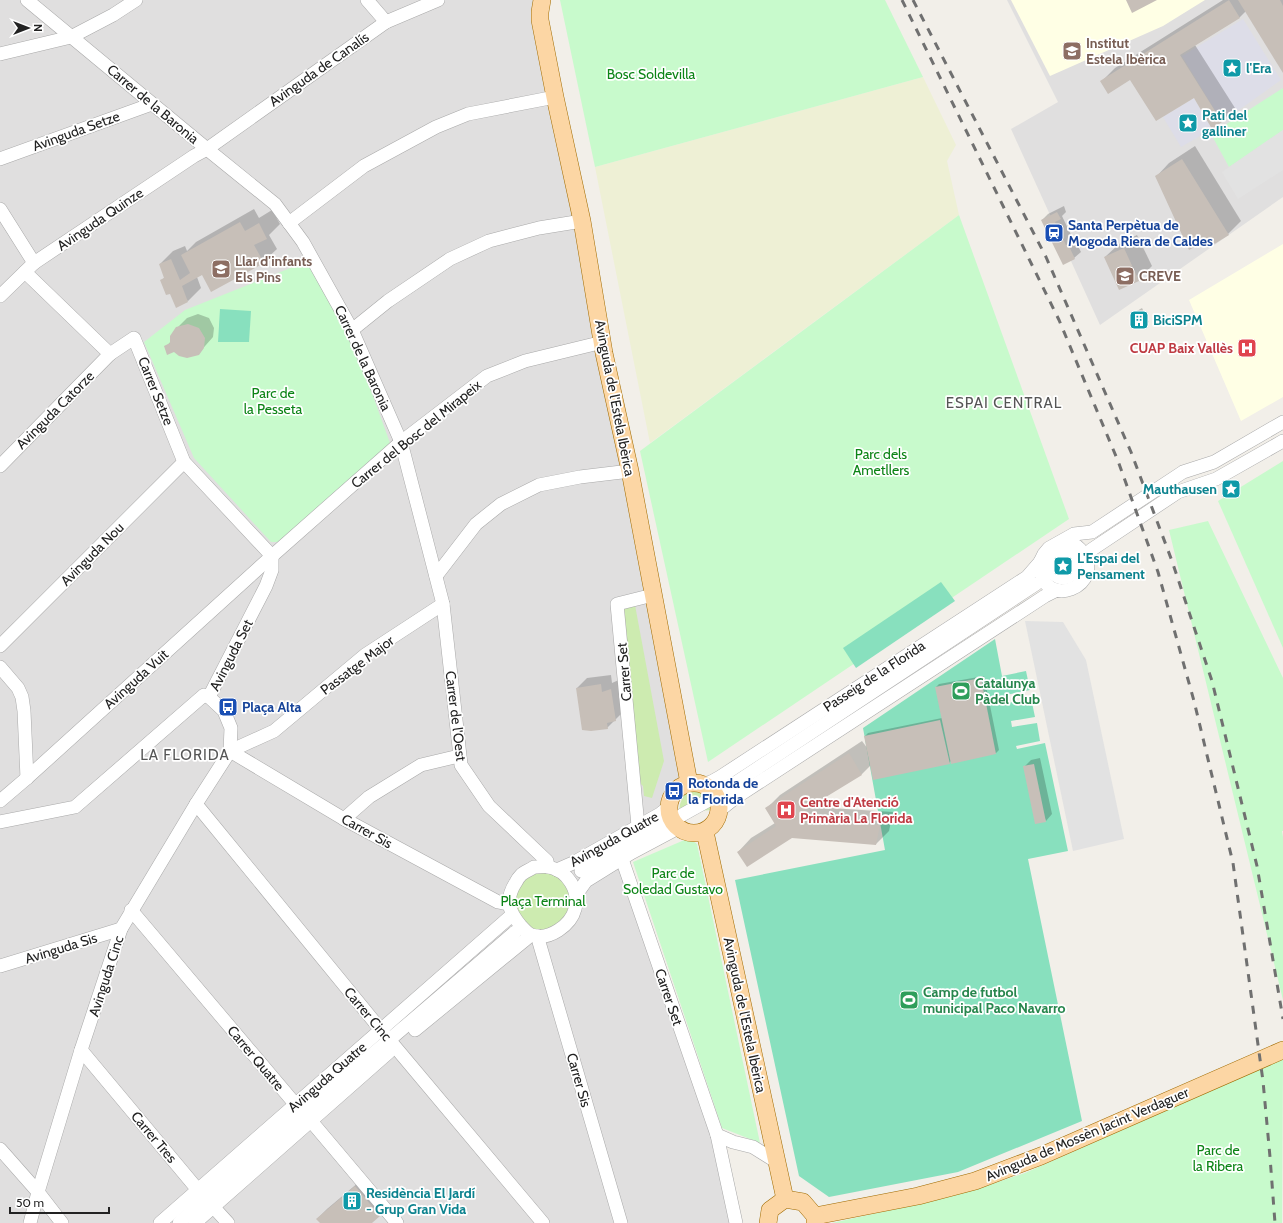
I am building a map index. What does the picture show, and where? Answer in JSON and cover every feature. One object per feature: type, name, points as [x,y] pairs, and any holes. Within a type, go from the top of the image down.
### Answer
[{"type":"main road","name":"Avinguda de l'Estela Ibèrica","points":[[537,4],[555,97],[582,221],[603,342],[630,471],[653,595],[705,794]]},
{"type":"main road","points":[[677,790],[705,794],[713,826],[704,832],[694,834],[686,832],[674,818],[672,796],[677,790]]},
{"type":"main road","name":"Avinguda de l'Estela Ibèrica","points":[[704,832],[785,1199]]},
{"type":"main road","name":"Avinguda de Mossèn Jacint Verdaguer","points":[[815,1220],[975,1181],[1041,1156],[1283,1050]]},
{"type":"main road","points":[[768,1223],[770,1210],[785,1199],[804,1202],[815,1220]]},
{"type":"street","name":"Carrer de la Baronia","points":[[27,0],[206,149],[275,204],[303,242],[352,330],[401,442],[443,604]]},
{"type":"street","points":[[0,54],[71,37],[113,15],[136,0]]},
{"type":"street","points":[[366,0],[386,22]]},
{"type":"street","name":"Avinguda de Canalís","points":[[206,149],[386,22],[438,0]]},
{"type":"street","points":[[289,223],[364,166],[436,127],[468,114],[555,97]]},
{"type":"street","name":"Avinguda Setze","points":[[0,159],[152,104]]},
{"type":"street","name":"Avinguda Quinze","points":[[0,296],[30,268],[206,149]]},
{"type":"street","points":[[0,209],[30,268],[110,354]]},
{"type":"street","points":[[352,330],[388,301],[450,259],[489,241],[539,228],[582,221]]},
{"type":"street","name":"Carrer Setze","points":[[110,354],[134,338],[184,462],[272,556]]},
{"type":"street","name":"Carrer del Bosc del Mirapeix","points":[[272,556],[401,442],[487,376],[524,361],[603,342]]},
{"type":"street","name":"Avinguda Catorze","points":[[0,466],[110,354]]},
{"type":"street","name":"Passeig de la Florida","points":[[1092,532],[1080,554],[1088,562],[1088,571],[1084,581],[1076,588],[1065,591],[1057,590],[1045,596],[734,798],[705,794],[711,782],[1017,584],[1027,576],[1040,562],[1049,548],[1055,544],[1074,534],[1092,532],[1183,472],[1214,462],[1283,422]]},
{"type":"street","points":[[1051,575],[1052,560],[1055,556],[1060,554],[1070,556],[1080,554],[1178,492],[1216,479],[1283,441]]},
{"type":"street","name":"Avinguda Nou","points":[[0,646],[184,462]]},
{"type":"street","points":[[436,576],[476,524],[501,504],[539,485],[580,477],[630,471]]},
{"type":"street","points":[[1055,544],[1063,542],[1070,543],[1080,554]]},
{"type":"street","name":"Avinguda Set","points":[[0,822],[75,807],[204,695],[209,696],[266,586],[272,570],[272,556]]},
{"type":"street","name":"Avinguda Vuit","points":[[0,801],[272,556]]},
{"type":"street","points":[[1040,562],[1040,572],[1043,580],[1048,587],[1057,590]]},
{"type":"street","name":"Passeig de la Florida","points":[[720,793],[1036,584]]},
{"type":"street","name":"Carrer Set","points":[[638,826],[617,604],[653,595]]},
{"type":"street","name":"Passatge Major","points":[[230,751],[274,731],[365,655],[443,604]]},
{"type":"street","name":"Carrer de l'Oest","points":[[443,604],[461,765],[489,806],[553,868]]},
{"type":"street","points":[[0,667],[18,688],[22,697],[27,778]]},
{"type":"street","points":[[209,696],[224,711],[232,728],[230,751]]},
{"type":"street","name":"Avinguda Cinc","points":[[30,1223],[81,1050],[121,929],[131,910],[230,751]]},
{"type":"street","name":"Carrer Sis","points":[[230,751],[344,819],[510,909]]},
{"type":"street","points":[[344,819],[369,797],[421,765],[459,756]]},
{"type":"street","points":[[674,818],[705,794]]},
{"type":"street","name":"Carrer Cinc","points":[[196,804],[381,1030],[543,1223]]},
{"type":"street","name":"Avinguda Quatre","points":[[553,868],[573,863],[660,814],[674,818]]},
{"type":"street","name":"Avinguda Quatre","points":[[576,895],[586,881],[622,859],[674,818]]},
{"type":"street","name":"Avinguda Quatre","points":[[581,871],[674,818]]},
{"type":"street","name":"Carrer Set","points":[[622,859],[717,1135],[736,1223]]},
{"type":"street","points":[[534,868],[553,868],[570,880],[576,895],[575,909],[571,919],[561,929],[550,934],[535,936],[521,927],[510,909],[511,890],[521,875],[534,868]]},
{"type":"street","name":"Avinguda Quatre","points":[[160,1223],[206,1198],[304,1113],[381,1030],[510,909]]},
{"type":"street","name":"Carrer Quatre","points":[[131,910],[397,1223]]},
{"type":"street","name":"Avinguda Sis","points":[[0,966],[121,929]]},
{"type":"street","name":"Avinguda Quatre","points":[[393,1044],[515,932]]},
{"type":"street","name":"Avinguda Quatre","points":[[179,1223],[304,1113],[535,936]]},
{"type":"street","name":"Carrer Sis","points":[[535,936],[539,942],[621,1223]]},
{"type":"street","name":"Carrer Tres","points":[[81,1050],[228,1223]]},
{"type":"street","points":[[717,1135],[733,1142],[753,1147],[777,1162]]},
{"type":"street","points":[[0,1149],[38,1192],[62,1223]]},
{"type":"street","name":"Avinguda Quatre","points":[[196,1223],[206,1198]]},
{"type":"shaded area","points":[[0,0],[537,0],[689,783],[677,790],[672,796],[669,807],[673,820],[678,828],[622,859],[717,1135],[736,1223],[0,1223]]},
{"type":"shaded area","points":[[1007,0],[1283,0],[1283,197],[1100,325],[1011,129],[1058,102]]},
{"type":"shaded area","name":"Institut Estela Ibèrica","points":[[1011,0],[1205,0],[1163,26],[1050,76]]},
{"type":"shaded area","name":"l'Era","points":[[1243,19],[1281,80],[1222,122],[1182,56]]},
{"type":"shaded area","points":[[923,77],[956,145],[947,161],[959,215],[650,443],[595,167]]},
{"type":"shaded area","name":"Pati del galliner","points":[[1194,98],[1212,129],[1181,147],[1163,117]]},
{"type":"shaded area","points":[[1283,130],[1283,170],[1238,199],[1222,172]]},
{"type":"shaded area","name":"CUAP Baix Vallès","points":[[1283,244],[1283,397],[1241,421],[1189,300]]},
{"type":"shaded area","points":[[1025,621],[1063,622],[1086,660],[1124,839],[1073,851]]},
{"type":"green space","name":"Bosc Soldevilla","points":[[560,0],[885,0],[923,77],[595,167]]},
{"type":"green space","points":[[1283,88],[1283,130],[1229,167],[1211,134]]},
{"type":"green space","name":"Parc dels Ametllers","points":[[959,215],[1069,519],[708,762],[640,451]]},
{"type":"green space","name":"Parc de la Pesseta","points":[[308,261],[360,360],[390,443],[283,542],[271,542],[194,458],[144,342],[185,310]]},
{"type":"green space","points":[[220,309],[251,311],[249,342],[218,342]]},
{"type":"green space","points":[[1283,461],[1283,648],[1218,501]]},
{"type":"green space","points":[[1208,521],[1283,678],[1283,1000],[1169,530]]},
{"type":"green space","points":[[941,582],[955,601],[856,668],[843,648]]},
{"type":"green space","points":[[635,605],[664,761],[652,798],[644,796],[643,786],[638,781],[622,607]]},
{"type":"green space","name":"Camp de futbol municipal Paco Navarro","points":[[995,639],[1002,676],[1026,671],[1030,690],[1006,695],[1008,703],[1031,698],[1035,717],[1011,721],[1012,727],[1037,723],[1040,741],[1016,746],[1017,749],[1045,743],[1068,851],[1028,859],[1082,1121],[958,1172],[829,1197],[799,1176],[735,880],[885,850],[863,728]]},
{"type":"green space","points":[[689,783],[703,786],[714,792],[720,810],[679,811],[682,799],[677,789]]},
{"type":"green space","name":"Parc de Soledad Gustavo","points":[[689,838],[697,844],[760,1143],[722,1128],[633,862]]},
{"type":"green space","name":"Plaça Terminal","points":[[534,867],[570,880],[575,909],[550,934],[521,927],[511,890]]},
{"type":"green space","name":"Parc de la Ribera","points":[[1283,1059],[1282,1223],[832,1223],[949,1197],[1025,1173]]},
{"type":"building","points":[[1126,0],[1157,0],[1132,13]]},
{"type":"building","points":[[1229,0],[1240,18],[1180,55],[1222,122],[1212,129],[1194,98],[1156,121],[1130,80],[1108,94],[1100,81]]},
{"type":"building","points":[[1238,0],[1280,0],[1283,6],[1283,73]]},
{"type":"building","points":[[1182,159],[1229,235],[1208,248],[1204,242],[1189,250],[1155,176]]},
{"type":"building","name":"Santa Perpètua de Mogoda Riera de Caldes","points":[[1057,212],[1061,219],[1055,222],[1066,245],[1068,244],[1075,259],[1063,265],[1041,220]]},
{"type":"building","name":"Llar d'infants Els Pins","points":[[240,222],[245,231],[259,223],[267,239],[254,245],[264,263],[211,292],[202,275],[182,286],[188,302],[176,308],[170,294],[166,295],[160,280],[164,278],[159,264],[171,259],[180,280],[190,273],[181,255]]},
{"type":"building","points":[[1124,248],[1139,281],[1119,290],[1104,257]]},
{"type":"building","name":"BiciSPM","points":[[1139,310],[1147,325],[1139,329],[1131,314]]},
{"type":"building","points":[[188,324],[199,328],[205,338],[204,348],[199,355],[187,358],[179,356],[174,352],[167,355],[164,346],[170,343],[170,336],[176,327]]},
{"type":"building","points":[[981,678],[996,754],[951,764],[935,687]]},
{"type":"building","points":[[601,684],[602,692],[611,689],[616,721],[607,723],[608,729],[591,731],[582,730],[576,688]]},
{"type":"building","points":[[940,720],[950,764],[873,780],[864,736]]},
{"type":"building","name":"Centre d'Atenció Primària La Florida","points":[[849,753],[862,775],[803,811],[802,820],[880,825],[876,845],[792,838],[747,867],[737,852],[776,826],[765,808]]},
{"type":"building","points":[[1034,764],[1046,822],[1035,824],[1023,766]]},
{"type":"building","name":"Residència El Jardí - Grup Gran Vida","points":[[355,1186],[380,1216],[372,1223],[320,1223],[316,1219]]},
{"type":"railway","points":[[902,0],[1059,320],[1118,461],[1158,572],[1194,701],[1233,863],[1263,1081],[1275,1223]]},
{"type":"railway","points":[[913,0],[1046,257],[1131,452],[1172,561],[1212,681],[1257,866],[1283,1019]]},
{"type":"place","name":"Institut Estela Ibèrica","points":[[1072,51]]},
{"type":"place","name":"l'Era","points":[[1232,68]]},
{"type":"place","name":"Pati del galliner","points":[[1188,123]]},
{"type":"place","name":"Santa Perpètua de Mogoda Riera de Caldes","points":[[1054,233]]},
{"type":"place","name":"Llar d'infants Els Pins","points":[[221,269]]},
{"type":"place","name":"CREVE","points":[[1125,276]]},
{"type":"place","name":"BiciSPM","points":[[1139,320]]},
{"type":"place","name":"CUAP Baix Vallès","points":[[1247,348]]},
{"type":"place","name":"Mauthausen","points":[[1231,489]]},
{"type":"place","name":"L'Espai del Pensament","points":[[1063,566]]},
{"type":"place","name":"Catalunya Pàdel Club","points":[[961,691]]},
{"type":"place","name":"Plaça Alta","points":[[228,707]]},
{"type":"place","name":"Rotonda de la Florida","points":[[674,791]]},
{"type":"place","name":"Centre d'Atenció Primària La Florida","points":[[786,810]]},
{"type":"place","name":"Camp de futbol municipal Paco Navarro","points":[[909,1000]]},
{"type":"place","name":"Residència El Jardí - Grup Gran Vida","points":[[352,1201]]},
{"type":"district","name":"ESPAI CENTRAL","points":[[1004,403]]},
{"type":"district","name":"LA FLORIDA","points":[[185,755]]}]
